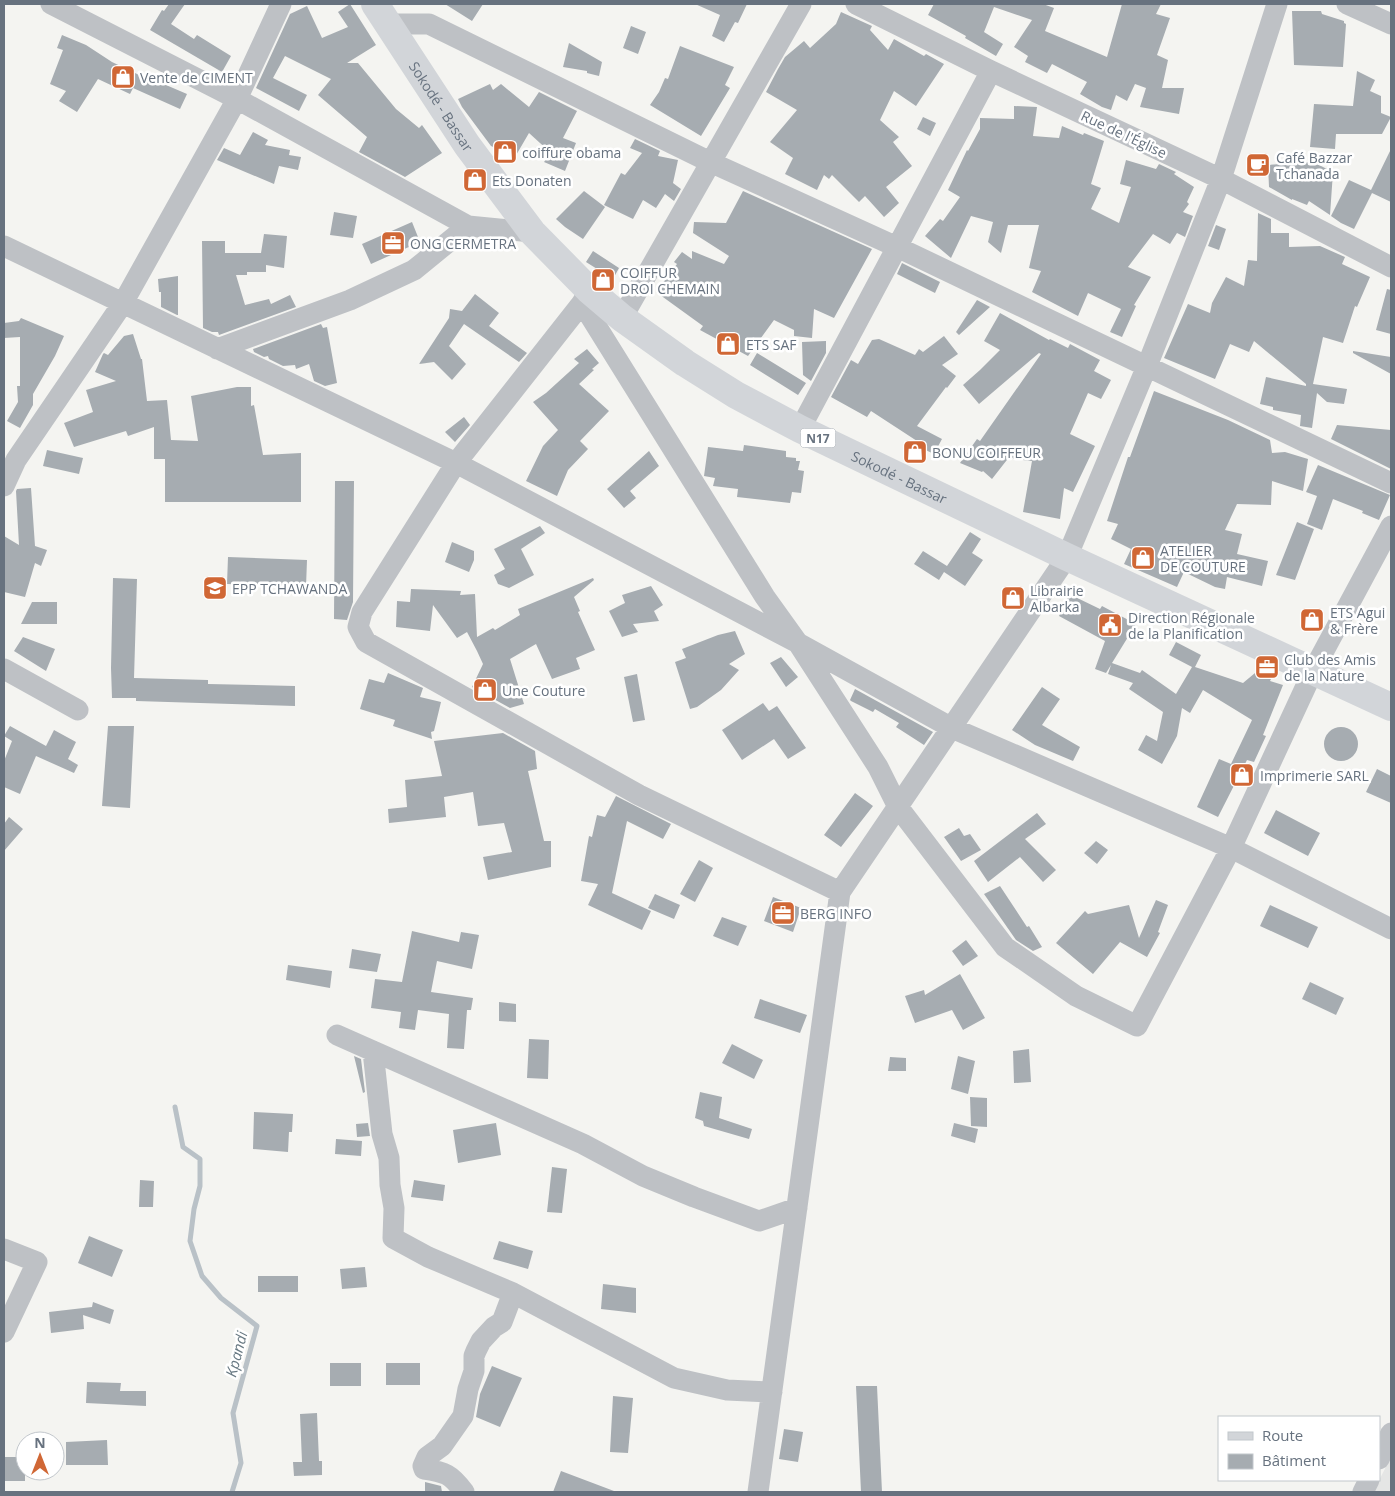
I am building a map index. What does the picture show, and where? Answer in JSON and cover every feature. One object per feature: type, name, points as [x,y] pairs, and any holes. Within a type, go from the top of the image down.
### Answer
[{"type":"main road","name":"Sokodé - Bassar","points":[[382,14],[467,145],[532,232],[586,296],[622,318],[710,380],[800,429],[1067,557],[1391,706]]},
{"type":"street","points":[[51,4],[237,99],[468,226],[532,232]]},
{"type":"street","points":[[4,486],[10,457],[123,303],[237,99],[281,4]]},
{"type":"street","points":[[622,318],[801,4]]},
{"type":"street","name":"Rue de l'Église","points":[[856,4],[991,71],[1221,179],[1391,267]]},
{"type":"street","points":[[758,1492],[840,892],[1067,557],[1147,366],[1221,179],[1277,4]]},
{"type":"street","points":[[1347,4],[1391,24]]},
{"type":"street","points":[[382,14],[429,24],[710,162],[897,247],[1391,482]]},
{"type":"street","points":[[800,429],[991,71]]},
{"type":"street","points":[[217,349],[350,300],[414,270],[468,226]]},
{"type":"street","points":[[4,246],[123,303],[150,318],[456,463],[798,642],[952,728],[1231,848],[1391,929]]},
{"type":"street","points":[[840,892],[639,795],[366,642],[358,627],[362,612],[456,463],[586,296],[765,597],[798,642],[878,767],[898,807],[1005,947],[1076,996],[1138,1026],[1231,848],[1313,671],[1391,526]]},
{"type":"street","points":[[4,669],[78,710]]},
{"type":"street","points":[[337,1035],[583,1144],[643,1176],[759,1221],[797,1208]]},
{"type":"street","points":[[373,1051],[382,1134],[389,1158],[390,1184],[394,1208],[393,1238],[428,1256],[513,1293],[674,1378],[727,1390],[772,1392]]},
{"type":"street","points":[[4,1248],[37,1262],[4,1332]]},
{"type":"street","points":[[464,1492],[459,1485],[443,1472],[424,1469],[423,1462],[442,1446],[463,1416],[468,1389],[474,1371],[474,1356],[480,1341],[502,1322],[513,1293]]},
{"type":"street","points":[[1380,1457],[1391,1433]]},
{"type":"shaded area","points":[[1391,1457],[1391,1492],[1373,1492]]},
{"type":"building","points":[[169,4],[185,4],[171,24],[194,39],[197,35],[231,56],[222,72],[150,30],[162,10],[164,11]]},
{"type":"building","points":[[350,4],[376,45],[347,63],[358,63],[396,109],[419,128],[422,125],[442,153],[405,177],[359,152],[367,137],[318,95],[331,79],[285,56],[273,78],[307,95],[299,111],[256,88],[290,14],[307,6],[322,38],[348,27],[338,12]]},
{"type":"building","points":[[445,4],[483,4],[472,21]]},
{"type":"building","points":[[695,4],[747,4],[738,23],[735,22],[724,42],[712,36],[720,15]]},
{"type":"building","points":[[934,4],[1043,4],[1054,8],[1045,31],[1107,57],[1122,4],[1161,4],[1156,14],[1170,18],[1157,55],[1168,60],[1162,88],[1184,88],[1179,114],[1140,107],[1146,88],[1135,84],[1127,101],[1116,95],[1111,110],[1102,107],[1080,94],[1087,82],[1052,64],[1047,73],[1025,62],[1028,56],[1014,47],[1032,20],[994,7],[984,32],[1003,44],[996,56],[965,38],[966,36],[928,15]]},
{"type":"building","points":[[1292,11],[1321,11],[1322,14],[1344,21],[1346,24],[1343,67],[1294,65]]},
{"type":"building","points":[[841,12],[872,26],[870,30],[888,50],[894,39],[924,56],[926,54],[944,64],[916,106],[894,91],[880,120],[899,137],[893,142],[912,166],[886,187],[899,203],[884,217],[865,196],[859,202],[832,175],[829,179],[824,175],[817,190],[785,174],[793,158],[770,142],[797,110],[766,92],[778,69],[785,57],[804,41],[810,48],[836,24]]},
{"type":"building","points":[[631,26],[646,32],[638,54],[623,48]]},
{"type":"building","points":[[62,35],[86,45],[112,62],[158,84],[159,82],[187,94],[180,109],[133,88],[130,94],[98,79],[77,112],[59,101],[66,91],[50,84],[63,50],[57,48]]},
{"type":"building","points":[[569,43],[602,62],[599,76],[587,73],[587,71],[563,67]]},
{"type":"building","points":[[680,46],[734,67],[725,85],[730,88],[701,136],[650,105],[659,92],[665,78],[668,79]]},
{"type":"building","points":[[1357,71],[1375,80],[1370,91],[1381,96],[1381,113],[1391,117],[1382,134],[1336,134],[1335,149],[1310,147],[1314,104],[1353,106]]},
{"type":"building","points":[[490,84],[493,90],[501,84],[529,107],[539,92],[577,111],[563,138],[576,143],[565,171],[544,162],[551,153],[529,133],[515,157],[491,146],[458,99]]},
{"type":"building","points":[[1014,106],[1037,107],[1033,136],[1059,138],[1062,126],[1104,141],[1091,184],[1101,188],[1091,209],[1119,223],[1131,187],[1120,184],[1126,160],[1156,169],[1159,164],[1176,172],[1174,174],[1194,187],[1187,202],[1189,204],[1183,212],[1193,216],[1185,237],[1177,233],[1170,244],[1153,234],[1128,267],[1151,277],[1134,305],[1136,306],[1122,337],[1110,332],[1121,309],[1088,293],[1078,316],[1032,292],[1041,271],[1029,268],[1039,225],[1008,225],[1001,253],[988,242],[993,222],[971,216],[951,258],[925,236],[940,219],[943,221],[960,197],[948,190],[967,150],[980,129],[980,118],[1014,119]]},
{"type":"building","points":[[923,117],[936,123],[930,136],[917,129]]},
{"type":"building","points":[[253,132],[268,140],[265,145],[290,150],[289,155],[301,157],[298,170],[279,166],[274,184],[217,160],[224,148],[240,155]]},
{"type":"building","points":[[635,139],[660,151],[658,156],[678,160],[673,183],[681,189],[674,201],[665,194],[656,208],[643,200],[633,219],[604,205],[621,173],[625,175],[642,153],[630,148]]},
{"type":"building","points":[[1391,149],[1391,202],[1372,193],[1354,229],[1331,216],[1349,180],[1371,190]]},
{"type":"building","points":[[1313,162],[1333,172],[1330,215],[1309,201],[1307,205],[1292,200],[1269,187],[1268,165]]},
{"type":"building","points":[[584,191],[605,207],[583,239],[556,219]]},
{"type":"building","points":[[743,191],[872,249],[834,318],[814,309],[812,338],[794,336],[794,330],[774,320],[748,356],[700,330],[703,326],[656,292],[677,264],[674,262],[682,252],[692,259],[692,251],[724,264],[729,256],[693,233],[694,222],[726,223]]},
{"type":"building","points":[[334,212],[357,216],[353,238],[330,235]]},
{"type":"building","points":[[1258,213],[1271,219],[1271,233],[1289,233],[1289,247],[1320,246],[1345,257],[1342,264],[1370,277],[1357,307],[1355,306],[1343,343],[1323,337],[1313,384],[1347,389],[1344,404],[1327,402],[1317,393],[1312,428],[1300,426],[1301,415],[1273,410],[1273,407],[1260,404],[1266,377],[1306,386],[1306,384],[1254,341],[1249,352],[1230,344],[1215,379],[1164,358],[1188,304],[1210,313],[1212,303],[1226,277],[1244,286],[1248,260],[1257,261]]},
{"type":"building","points":[[412,222],[420,242],[371,264],[362,244]]},
{"type":"building","points":[[1216,225],[1226,229],[1219,250],[1208,246]]},
{"type":"building","points":[[264,234],[287,236],[284,268],[266,265],[266,272],[247,272],[247,275],[236,275],[245,305],[269,299],[271,304],[290,295],[296,307],[219,335],[218,332],[212,332],[203,328],[202,241],[225,241],[225,253],[261,253]]},
{"type":"building","points":[[593,251],[619,268],[613,279],[586,262]]},
{"type":"building","points":[[902,263],[940,282],[935,293],[897,274]]},
{"type":"building","points":[[178,276],[177,315],[161,307],[161,292],[159,292],[158,279]]},
{"type":"building","points":[[1387,289],[1391,290],[1391,334],[1376,330]]},
{"type":"building","points":[[475,294],[499,313],[489,326],[527,353],[519,362],[464,324],[449,346],[466,364],[452,380],[434,362],[419,364],[449,318],[450,309],[462,311]]},
{"type":"building","points":[[977,300],[990,307],[959,335],[956,332]]},
{"type":"building","points":[[1000,313],[1049,340],[1068,348],[1070,344],[1100,360],[1094,371],[1111,380],[1101,399],[1088,393],[1070,434],[1095,446],[1073,492],[1064,488],[1060,519],[1023,512],[1032,461],[1014,459],[1010,456],[992,479],[983,471],[960,463],[977,439],[980,441],[1041,354],[1039,353],[979,404],[963,385],[1000,350],[984,341]]},
{"type":"building","points":[[21,318],[64,336],[33,394],[33,405],[20,428],[7,421],[18,402],[17,386],[20,386],[20,337],[4,338],[4,323],[19,321]]},
{"type":"building","points":[[321,324],[323,328],[327,327],[337,383],[325,386],[314,381],[309,364],[296,369],[295,365],[283,366],[269,359],[268,356],[264,357],[254,352],[253,349]]},
{"type":"building","points":[[133,334],[142,359],[147,401],[167,400],[171,440],[198,441],[191,396],[237,387],[251,387],[251,406],[254,405],[263,455],[301,453],[301,502],[165,502],[165,459],[154,459],[154,427],[128,436],[126,431],[74,447],[64,423],[93,412],[86,390],[116,381],[95,372],[103,354],[108,355],[124,336]]},
{"type":"building","points":[[944,336],[958,354],[942,365],[956,376],[917,426],[942,439],[934,454],[915,445],[917,441],[871,411],[867,417],[831,397],[851,360],[858,364],[872,340],[879,339],[915,355],[919,349],[923,352]]},
{"type":"building","points":[[826,341],[826,353],[811,381],[803,375],[802,342]]},
{"type":"building","points":[[587,349],[599,363],[579,384],[609,411],[580,441],[588,449],[568,470],[557,496],[526,481],[543,446],[558,430],[533,402],[546,393],[579,363],[574,359]]},
{"type":"building","points":[[1353,351],[1391,357],[1391,374],[1353,353]]},
{"type":"building","points":[[757,353],[806,383],[798,395],[750,365]]},
{"type":"building","points":[[1154,391],[1228,420],[1270,440],[1272,453],[1285,452],[1308,459],[1303,491],[1272,481],[1271,505],[1237,504],[1225,530],[1242,534],[1237,554],[1268,561],[1262,586],[1227,577],[1225,589],[1215,587],[1184,572],[1177,587],[1124,564],[1131,549],[1111,539],[1118,524],[1107,521],[1128,457],[1130,457]]},
{"type":"building","points":[[464,417],[470,425],[455,442],[445,432]]},
{"type":"building","points":[[1337,425],[1391,430],[1391,469],[1331,439]]},
{"type":"building","points":[[744,445],[786,451],[786,457],[796,458],[796,461],[800,461],[798,470],[804,471],[801,493],[792,492],[790,503],[737,497],[738,489],[713,486],[715,478],[704,476],[708,447],[743,451]]},
{"type":"building","points":[[47,450],[83,458],[79,474],[43,466]]},
{"type":"building","points":[[649,451],[659,466],[630,491],[636,498],[624,508],[607,489]]},
{"type":"building","points":[[1318,465],[1390,495],[1379,520],[1362,513],[1363,511],[1333,499],[1322,530],[1307,524],[1317,496],[1306,492]]},
{"type":"building","points":[[335,481],[354,481],[353,602],[347,620],[334,619]]},
{"type":"building","points":[[31,488],[35,546],[47,550],[41,566],[35,563],[25,597],[4,592],[4,536],[19,545],[16,491],[17,489]]},
{"type":"building","points":[[1297,522],[1314,529],[1295,580],[1276,575]]},
{"type":"building","points":[[540,526],[545,533],[521,549],[534,575],[509,588],[498,584],[494,575],[505,569],[494,549]]},
{"type":"building","points":[[970,532],[981,539],[972,553],[983,560],[965,586],[944,572],[939,580],[914,564],[923,551],[947,566]]},
{"type":"building","points":[[452,542],[474,551],[474,560],[469,572],[445,562]]},
{"type":"building","points":[[228,557],[307,560],[306,587],[227,584]]},
{"type":"building","points":[[113,578],[137,579],[134,678],[208,680],[208,684],[295,686],[295,706],[136,701],[136,698],[112,698]]},
{"type":"building","points":[[593,578],[594,580],[574,597],[580,611],[578,612],[595,650],[576,658],[580,669],[552,679],[536,644],[510,659],[524,704],[510,708],[472,687],[483,664],[477,651],[467,632],[457,638],[433,605],[430,631],[396,627],[397,601],[410,602],[411,589],[461,591],[460,595],[475,594],[477,637],[493,628],[495,630],[520,615],[518,609]]},
{"type":"building","points":[[651,586],[663,605],[654,611],[659,621],[633,624],[638,632],[622,637],[609,611],[625,603],[622,595]]},
{"type":"building","points":[[1069,594],[1100,609],[1102,606],[1136,624],[1112,663],[1140,673],[1142,670],[1176,694],[1192,667],[1169,655],[1176,642],[1201,655],[1195,667],[1243,683],[1255,673],[1283,685],[1263,735],[1266,736],[1254,762],[1247,760],[1218,817],[1197,807],[1219,759],[1231,764],[1252,720],[1203,690],[1190,713],[1182,708],[1177,736],[1162,764],[1138,750],[1146,735],[1157,741],[1163,712],[1129,689],[1133,683],[1108,674],[1111,665],[1106,673],[1095,669],[1105,641],[1059,616]]},
{"type":"building","points":[[32,602],[57,602],[57,624],[21,624]]},
{"type":"building","points":[[735,631],[745,654],[729,664],[739,670],[721,690],[697,707],[690,709],[675,662],[686,658],[682,649],[718,635]]},
{"type":"building","points":[[23,637],[55,649],[46,671],[14,651]]},
{"type":"building","points":[[781,657],[798,677],[786,687],[770,663]]},
{"type":"building","points":[[388,673],[423,688],[420,697],[441,702],[434,731],[431,732],[432,739],[393,726],[395,720],[360,709],[369,679],[384,683]]},
{"type":"building","points":[[637,674],[645,720],[633,722],[624,677]]},
{"type":"building","points":[[1042,687],[1060,699],[1042,725],[1080,747],[1073,761],[1035,745],[1012,730]]},
{"type":"building","points":[[855,689],[933,732],[924,745],[896,727],[899,723],[875,709],[873,712],[851,701]]},
{"type":"building","points":[[763,703],[769,711],[777,706],[806,748],[788,759],[774,739],[742,760],[722,730]]},
{"type":"building","points":[[10,726],[46,746],[54,730],[76,742],[68,759],[78,765],[74,773],[36,756],[20,794],[4,787],[4,761],[12,741],[4,736]]},
{"type":"building","points":[[108,726],[134,726],[130,808],[102,806]]},
{"type":"building","points":[[1341,727],[1353,732],[1358,744],[1353,756],[1341,761],[1329,756],[1324,744],[1329,732]]},
{"type":"building","points":[[503,733],[535,751],[537,769],[528,771],[544,841],[551,841],[551,867],[488,880],[483,857],[512,852],[504,823],[478,826],[473,792],[444,797],[446,817],[389,823],[388,809],[407,807],[405,780],[442,776],[434,741]]},
{"type":"building","points":[[1377,769],[1391,776],[1391,803],[1366,792]]},
{"type":"building","points":[[855,793],[873,806],[841,847],[824,835]]},
{"type":"building","points":[[616,796],[671,824],[663,839],[627,821],[612,893],[651,911],[642,930],[588,905],[598,884],[581,881],[589,836],[592,837],[597,815],[605,817]]},
{"type":"building","points":[[1276,810],[1320,833],[1308,856],[1264,833]]},
{"type":"building","points":[[1037,813],[1046,824],[1025,839],[1056,870],[1043,882],[1020,857],[988,882],[974,861]]},
{"type":"building","points":[[9,817],[23,829],[4,851],[4,824]]},
{"type":"building","points":[[959,828],[964,836],[970,834],[981,850],[961,861],[944,837]]},
{"type":"building","points":[[1096,841],[1108,850],[1097,864],[1084,853]]},
{"type":"building","points":[[699,860],[713,868],[695,902],[680,894]]},
{"type":"building","points":[[1000,886],[1042,947],[1033,951],[1016,940],[984,894]]},
{"type":"building","points":[[655,894],[680,905],[674,919],[648,908]]},
{"type":"building","points":[[773,897],[801,908],[793,932],[764,921]]},
{"type":"building","points":[[1156,900],[1168,905],[1158,932],[1160,933],[1147,957],[1120,942],[1093,974],[1056,943],[1085,911],[1088,914],[1129,905],[1139,938]]},
{"type":"building","points":[[1270,905],[1318,927],[1308,948],[1260,926]]},
{"type":"building","points":[[722,917],[747,926],[738,946],[713,936]]},
{"type":"building","points":[[412,931],[459,942],[461,932],[479,935],[472,969],[437,961],[431,992],[473,998],[471,1010],[467,1010],[464,1049],[447,1048],[449,1014],[418,1010],[415,1030],[399,1028],[401,1012],[371,1008],[375,979],[402,982]]},
{"type":"building","points":[[966,940],[978,956],[963,966],[952,951]]},
{"type":"building","points":[[352,949],[381,954],[377,972],[349,968]]},
{"type":"building","points":[[288,965],[332,971],[330,988],[286,980]]},
{"type":"building","points":[[960,974],[985,1018],[963,1030],[952,1010],[915,1023],[905,996],[924,990],[925,995]]},
{"type":"building","points":[[1310,982],[1344,998],[1336,1015],[1302,999]]},
{"type":"building","points":[[760,999],[807,1015],[800,1033],[754,1018]]},
{"type":"building","points":[[499,1002],[516,1004],[516,1022],[499,1021]]},
{"type":"building","points":[[529,1039],[549,1040],[548,1079],[527,1078]]},
{"type":"building","points":[[732,1044],[763,1060],[754,1079],[722,1063]]},
{"type":"building","points":[[1029,1049],[1031,1082],[1014,1083],[1013,1051]]},
{"type":"building","points":[[354,1056],[361,1059],[365,1092],[363,1093]]},
{"type":"building","points":[[958,1056],[975,1061],[968,1094],[951,1089]]},
{"type":"building","points":[[890,1057],[906,1058],[906,1071],[888,1071]]},
{"type":"building","points":[[700,1092],[722,1097],[719,1118],[752,1129],[749,1139],[704,1126],[703,1121],[695,1118]]},
{"type":"building","points":[[970,1097],[987,1098],[987,1127],[971,1126]]},
{"type":"building","points":[[254,1112],[293,1114],[292,1132],[289,1132],[288,1152],[253,1149]]},
{"type":"building","points":[[368,1123],[370,1136],[357,1137],[356,1124]]},
{"type":"building","points":[[496,1123],[501,1155],[458,1163],[453,1130]]},
{"type":"building","points":[[954,1123],[978,1129],[975,1143],[951,1136]]},
{"type":"building","points":[[336,1139],[362,1141],[361,1156],[335,1154]]},
{"type":"building","points":[[552,1167],[567,1169],[562,1213],[547,1212]]},
{"type":"building","points":[[140,1180],[154,1181],[153,1207],[139,1207]]},
{"type":"building","points":[[414,1180],[445,1185],[443,1201],[411,1197]]},
{"type":"building","points":[[89,1236],[123,1250],[112,1277],[78,1263]]},
{"type":"building","points":[[499,1241],[533,1251],[528,1269],[493,1259]]},
{"type":"building","points":[[365,1267],[367,1287],[342,1289],[340,1269]]},
{"type":"building","points":[[258,1276],[298,1276],[298,1292],[258,1292]]},
{"type":"building","points":[[603,1284],[636,1288],[636,1313],[601,1309]]},
{"type":"building","points":[[93,1302],[114,1310],[110,1324],[83,1315],[84,1329],[51,1333],[49,1312],[92,1307]]},
{"type":"building","points":[[330,1363],[361,1363],[361,1386],[330,1386]]},
{"type":"building","points":[[386,1363],[420,1363],[420,1385],[386,1385]]},
{"type":"building","points":[[492,1366],[522,1378],[500,1427],[476,1417],[480,1394]]},
{"type":"building","points":[[87,1382],[121,1383],[120,1391],[146,1391],[146,1406],[86,1403]]},
{"type":"building","points":[[856,1386],[877,1386],[882,1492],[861,1492]]},
{"type":"building","points":[[613,1396],[633,1398],[628,1453],[610,1452]]},
{"type":"building","points":[[317,1413],[319,1461],[322,1461],[322,1475],[294,1476],[293,1462],[302,1462],[300,1414]]},
{"type":"building","points":[[784,1429],[803,1432],[798,1462],[779,1459]]},
{"type":"building","points":[[107,1440],[108,1465],[66,1465],[66,1442]]},
{"type":"building","points":[[4,1457],[15,1457],[15,1481],[4,1481]]},
{"type":"building","points":[[561,1471],[614,1491],[553,1492]]},
{"type":"building","points":[[425,1482],[441,1486],[442,1492],[425,1492]]},
{"type":"waterway","name":"Kpandi","points":[[175,1107],[183,1147],[200,1159],[200,1186],[194,1209],[190,1241],[202,1276],[221,1298],[257,1326],[233,1413],[241,1463],[232,1492]]},
{"type":"place","name":"Vente de CIMENT","points":[[123,77]]},
{"type":"place","name":"coiffure obama","points":[[505,152]]},
{"type":"place","name":"Café Bazzar Tchanada","points":[[1258,165]]},
{"type":"place","name":"Ets Donaten","points":[[475,180]]},
{"type":"place","name":"ONG CERMETRA","points":[[393,243]]},
{"type":"place","name":"COIFFUR DROI CHEMAIN","points":[[603,280]]},
{"type":"place","name":"ETS SAF","points":[[728,344]]},
{"type":"place","name":"BONU COIFFEUR","points":[[915,452]]},
{"type":"place","name":"ATELIER DE COUTURE","points":[[1143,558]]},
{"type":"place","name":"EPP TCHAWANDA","points":[[215,588]]},
{"type":"place","name":"Librairie Albarka","points":[[1013,598]]},
{"type":"place","name":"ETS Agui & Frère","points":[[1312,620]]},
{"type":"place","name":"Direction Régionale de la Planification","points":[[1110,625]]},
{"type":"place","name":"Club des Amis de la Nature","points":[[1267,667]]},
{"type":"place","name":"Une Couture","points":[[485,690]]},
{"type":"place","name":"Imprimerie SARL","points":[[1242,775]]},
{"type":"place","name":"BERG INFO","points":[[783,913]]}]
